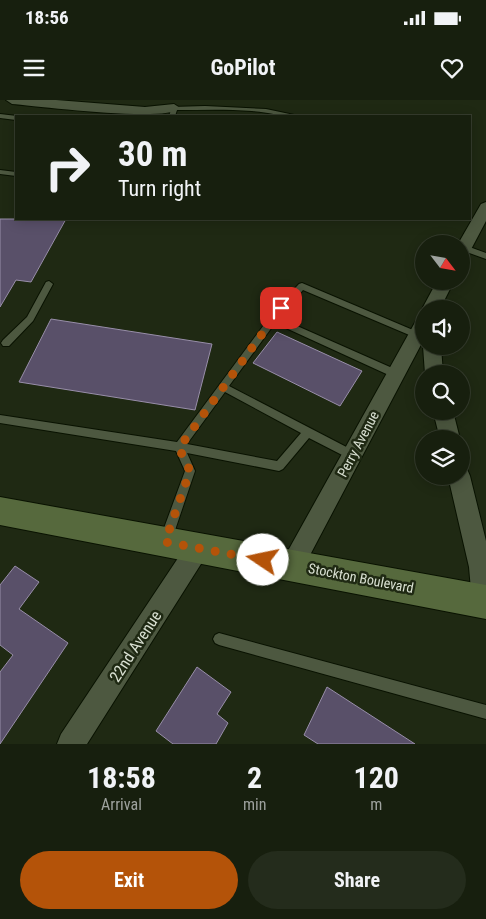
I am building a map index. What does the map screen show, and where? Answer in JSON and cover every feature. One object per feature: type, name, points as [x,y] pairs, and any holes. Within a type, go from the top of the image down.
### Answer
[{"type":"main road","name":"Stockton Boulevard","points":[[0,511],[485,601]]},
{"type":"street","points":[[12,100],[173,112]]},
{"type":"street","points":[[470,237],[486,207]]},
{"type":"street","name":"Perry Avenue","points":[[292,566],[396,374],[415,347]]},
{"type":"street","points":[[461,485],[480,567],[485,601]]},
{"type":"street","name":"22nd Avenue","points":[[71,744],[198,548]]},
{"type":"lane","points":[[173,112],[248,109],[292,115]]},
{"type":"lane","points":[[0,116],[15,118]]},
{"type":"lane","points":[[0,172],[15,174]]},
{"type":"lane","points":[[470,252],[486,256]]},
{"type":"lane","points":[[6,343],[30,319],[49,284]]},
{"type":"lane","points":[[179,448],[273,318],[302,286],[415,330]]},
{"type":"lane","points":[[273,318],[396,374]]},
{"type":"lane","points":[[223,387],[352,455]]},
{"type":"lane","points":[[0,419],[279,466],[308,432]]},
{"type":"lane","points":[[165,542],[190,471],[179,448]]},
{"type":"lane","points":[[219,639],[486,712]]},
{"type":"building","points":[[0,219],[65,220],[31,282],[16,280],[0,307]]},
{"type":"building","points":[[51,319],[212,344],[195,410],[19,382]]},
{"type":"building","points":[[277,332],[362,371],[340,406],[253,363]]},
{"type":"building","points":[[15,566],[39,582],[19,609],[68,643],[0,744],[0,672],[13,655],[0,645],[0,585]]},
{"type":"building","points":[[197,667],[231,692],[217,714],[228,723],[216,744],[173,744],[156,731]]},
{"type":"building","points":[[327,687],[415,744],[318,744],[304,735]]},
{"type":"route","points":[[263,560],[165,542],[190,471],[179,448],[281,308]]}]
